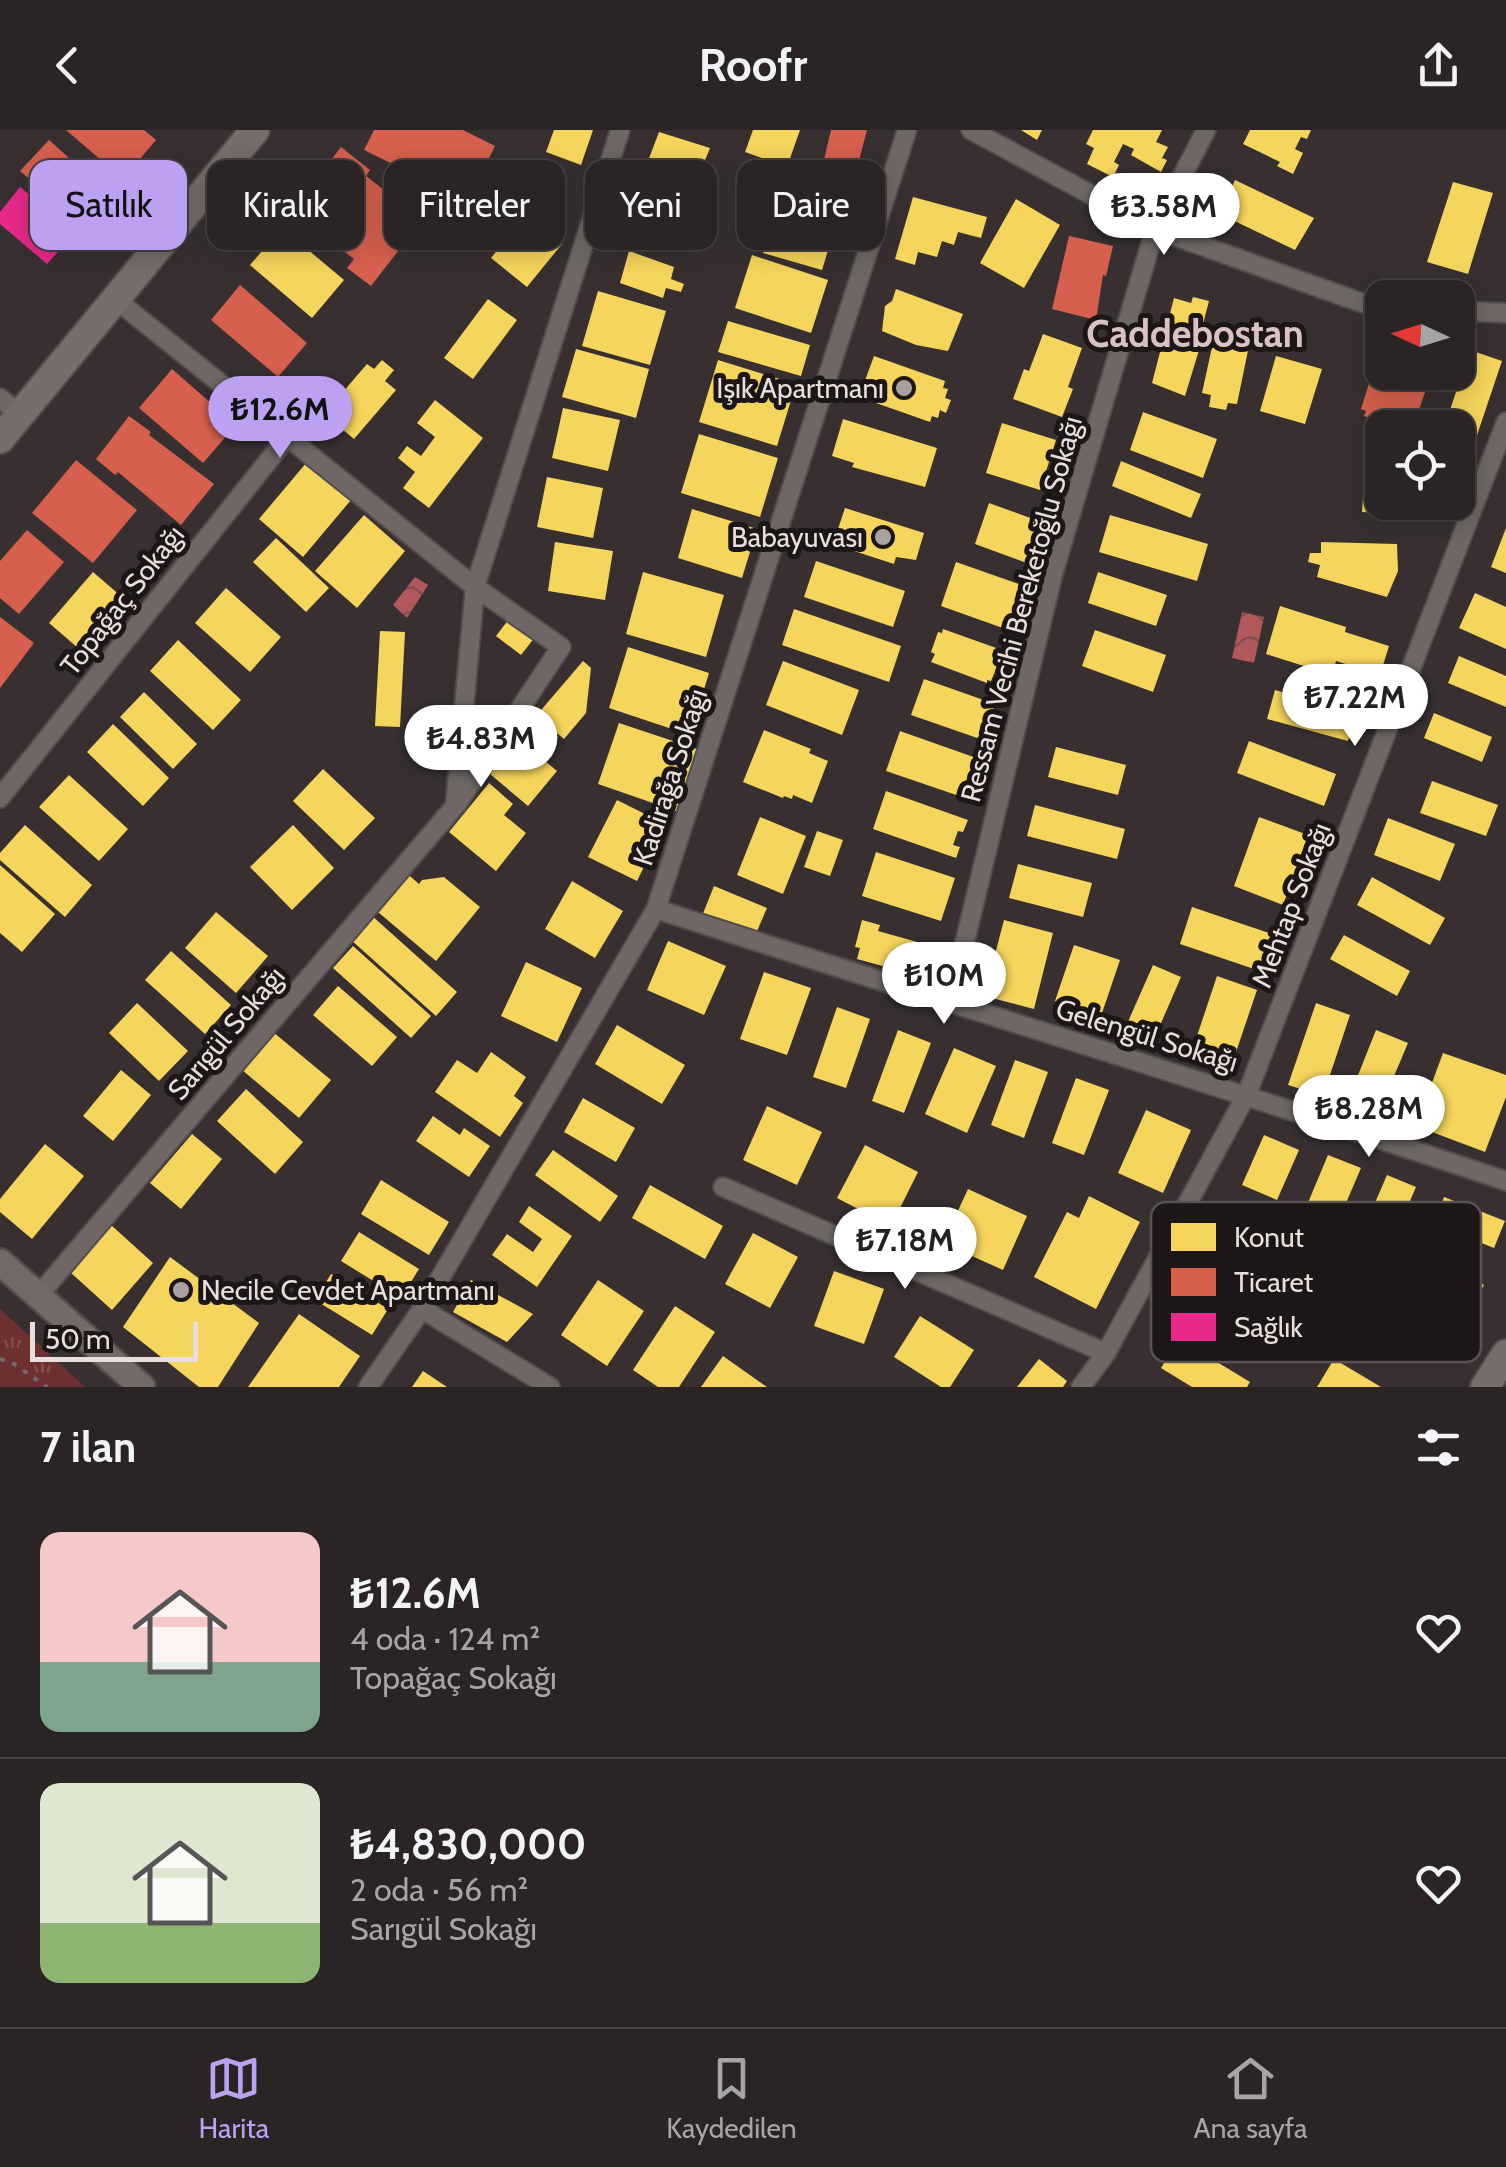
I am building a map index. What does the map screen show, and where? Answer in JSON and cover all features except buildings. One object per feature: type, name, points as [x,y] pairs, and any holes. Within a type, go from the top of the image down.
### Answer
[{"type":"main road","points":[[0,439],[10,406],[115,298],[255,130]]},
{"type":"main road","points":[[1485,1387],[1506,1354]]},
{"type":"street","points":[[456,806],[475,587],[620,130]]},
{"type":"street","name":"Kadirağa Sokağı","points":[[368,1387],[422,1310],[656,910],[907,130]]},
{"type":"street","points":[[971,130],[1155,229],[1365,304]]},
{"type":"street","name":"Ressam Vecihi Bereketoğlu Sokağı","points":[[950,1004],[1053,574],[1155,229],[1206,130]]},
{"type":"street","points":[[115,298],[475,587]]},
{"type":"street","points":[[1475,312],[1506,313]]},
{"type":"street","name":"Mehtap Sokağı","points":[[1189,1202],[1248,1094],[1506,422]]},
{"type":"street","name":"Topağaç Sokağı","points":[[0,798],[288,436]]},
{"type":"street","name":"Sarıgül Sokağı","points":[[38,1296],[456,806],[561,648],[475,587]]},
{"type":"street","name":"Gelengül Sokağı","points":[[656,910],[1248,1094],[1506,1181]]},
{"type":"street","points":[[723,1187],[1106,1353]]},
{"type":"street","points":[[0,1262],[142,1387]]},
{"type":"street","name":"Mehtap Sokağı","points":[[1081,1387],[1106,1353],[1151,1271]]},
{"type":"street","points":[[422,1310],[550,1387]]},
{"type":"path","points":[[0,1360],[11,1362],[47,1387]]},
{"type":"green space","points":[[0,1309],[85,1387],[0,1387]]},
{"type":"water","points":[[415,577],[428,585],[407,618],[393,605]]},
{"type":"water","points":[[1242,612],[1264,617],[1254,663],[1232,658]]},
{"type":"place","name":"Işık Apartmanı","points":[[904,388]]},
{"type":"place","name":"Babayuvası","points":[[883,537]]},
{"type":"place","name":"Necile Cevdet Apartmanı","points":[[181,1290]]},
{"type":"district","name":"Caddebostan","points":[[1195,333]]}]
